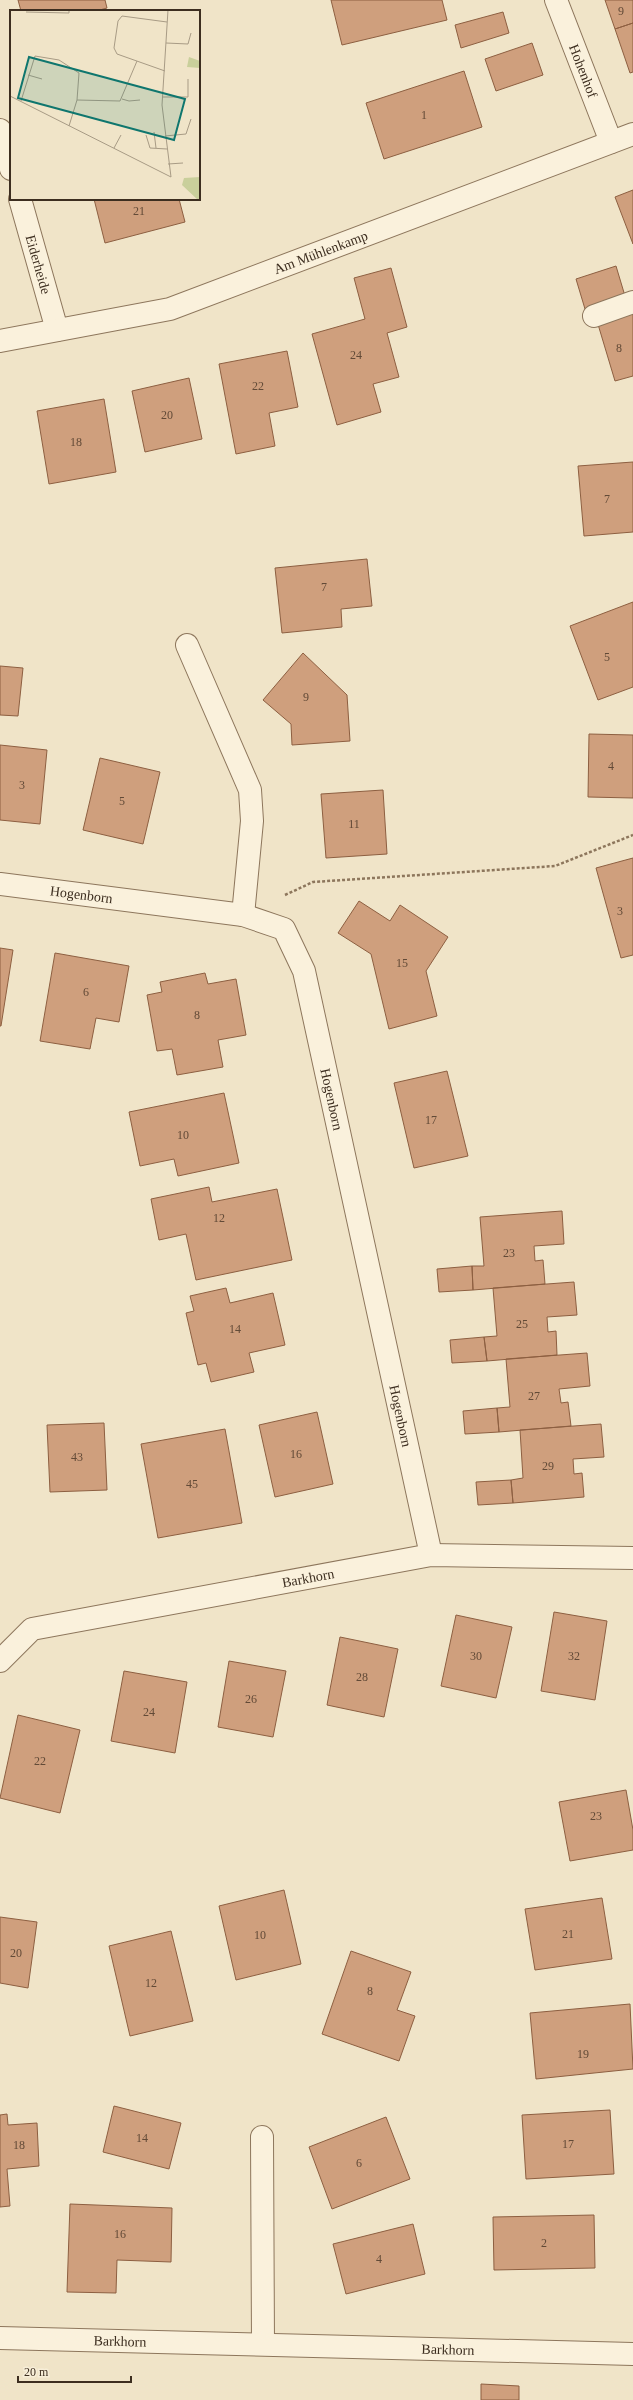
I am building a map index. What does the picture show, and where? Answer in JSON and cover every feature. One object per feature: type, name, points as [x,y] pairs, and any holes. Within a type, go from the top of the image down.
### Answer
[{"type":"street","name":"Hohenhof","points":[[556,0],[611,142]]},
{"type":"street","points":[[0,130],[10,165]]},
{"type":"street","name":"Am Mühlenkamp","points":[[0,341],[170,309],[633,134]]},
{"type":"street","name":"Eiderheide","points":[[20,200],[57,330]]},
{"type":"street","points":[[594,316],[633,302]]},
{"type":"street","points":[[187,645],[250,790],[252,821],[243,915]]},
{"type":"street","name":"Hogenborn","points":[[0,884],[243,915],[284,929],[304,970],[430,1555]]},
{"type":"street","name":"Barkhorn","points":[[0,1661],[32,1629],[430,1555],[633,1558]]},
{"type":"street","points":[[262,2137],[263,2344]]},
{"type":"street","name":"Barkhorn","points":[[0,2338],[633,2354]]},
{"type":"path","points":[[243,915],[313,882],[555,866],[633,835]]},
{"type":"building","points":[[18,0],[105,0],[107,8],[100,10],[21,10]]},
{"type":"building","points":[[331,0],[442,0],[447,20],[342,45]]},
{"type":"building","points":[[605,0],[633,0],[633,23],[615,29]]},
{"type":"building","points":[[503,12],[509,33],[461,48],[455,25]]},
{"type":"building","points":[[633,23],[633,72],[630,73],[615,29]]},
{"type":"building","points":[[532,43],[543,75],[496,91],[485,59]]},
{"type":"building","points":[[464,71],[482,127],[384,159],[366,103]]},
{"type":"building","points":[[633,190],[633,244],[615,197]]},
{"type":"building","points":[[94,200],[179,200],[185,222],[105,243]]},
{"type":"building","points":[[616,266],[625,296],[585,309],[576,279]]},
{"type":"building","points":[[391,268],[407,327],[387,333],[399,377],[373,384],[381,412],[337,425],[312,334],[365,319],[354,278]]},
{"type":"building","points":[[633,310],[633,376],[615,381],[597,321]]},
{"type":"building","points":[[287,351],[298,407],[269,413],[275,446],[236,454],[219,364]]},
{"type":"building","points":[[189,378],[202,439],[145,452],[132,391]]},
{"type":"building","points":[[104,399],[116,472],[49,484],[37,411]]},
{"type":"building","points":[[633,462],[633,532],[584,536],[578,466]]},
{"type":"building","points":[[367,559],[372,606],[341,609],[342,627],[282,633],[275,568]]},
{"type":"building","points":[[633,602],[633,687],[598,700],[570,626]]},
{"type":"building","points":[[303,653],[347,695],[350,741],[292,745],[291,724],[263,700]]},
{"type":"building","points":[[0,666],[23,668],[18,716],[0,715]]},
{"type":"building","points":[[589,734],[633,735],[633,798],[588,797]]},
{"type":"building","points":[[0,745],[47,750],[40,824],[0,820]]},
{"type":"building","points":[[100,758],[160,772],[143,844],[83,830]]},
{"type":"building","points":[[383,790],[387,854],[326,858],[321,794]]},
{"type":"building","points":[[633,858],[633,955],[621,958],[596,868]]},
{"type":"building","points":[[359,901],[390,921],[400,905],[448,937],[426,971],[437,1016],[389,1029],[371,954],[338,933]]},
{"type":"building","points":[[0,948],[13,950],[1,1026],[0,1026]]},
{"type":"building","points":[[55,953],[129,966],[119,1022],[96,1018],[90,1049],[40,1041]]},
{"type":"building","points":[[205,973],[208,984],[236,979],[246,1035],[218,1040],[223,1067],[177,1075],[172,1049],[157,1051],[147,995],[162,992],[160,982]]},
{"type":"building","points":[[447,1071],[468,1156],[414,1168],[394,1083]]},
{"type":"building","points":[[224,1093],[239,1163],[178,1176],[174,1159],[140,1166],[129,1112]]},
{"type":"building","points":[[209,1187],[212,1202],[277,1189],[292,1260],[196,1280],[186,1234],[159,1240],[151,1199]]},
{"type":"building","points":[[562,1211],[564,1244],[534,1246],[535,1261],[543,1260],[545,1284],[473,1290],[472,1266],[484,1266],[480,1217]]},
{"type":"building","points":[[472,1266],[473,1290],[439,1292],[437,1269]]},
{"type":"building","points":[[574,1282],[577,1315],[547,1317],[548,1332],[556,1331],[557,1355],[487,1361],[484,1337],[497,1336],[493,1288]]},
{"type":"building","points":[[226,1288],[230,1303],[273,1293],[285,1345],[249,1353],[254,1372],[211,1382],[206,1363],[198,1365],[186,1313],[194,1311],[190,1296]]},
{"type":"building","points":[[484,1337],[487,1361],[452,1363],[450,1340]]},
{"type":"building","points":[[587,1353],[590,1386],[559,1389],[561,1403],[568,1402],[571,1426],[499,1432],[497,1408],[510,1407],[506,1359]]},
{"type":"building","points":[[497,1408],[499,1432],[465,1434],[463,1411]]},
{"type":"building","points":[[317,1412],[333,1484],[275,1497],[259,1425]]},
{"type":"building","points":[[104,1423],[107,1490],[50,1492],[47,1425]]},
{"type":"building","points":[[601,1424],[604,1457],[573,1459],[574,1474],[582,1473],[584,1497],[513,1503],[511,1480],[523,1478],[520,1430]]},
{"type":"building","points":[[225,1429],[242,1523],[158,1538],[141,1444]]},
{"type":"building","points":[[511,1480],[513,1503],[478,1505],[476,1482]]},
{"type":"building","points":[[554,1612],[607,1621],[595,1700],[541,1691]]},
{"type":"building","points":[[456,1615],[512,1627],[496,1698],[441,1686]]},
{"type":"building","points":[[340,1637],[398,1649],[384,1717],[327,1705]]},
{"type":"building","points":[[229,1661],[286,1671],[273,1737],[218,1727]]},
{"type":"building","points":[[124,1671],[187,1682],[175,1753],[111,1741]]},
{"type":"building","points":[[18,1715],[80,1730],[60,1813],[0,1798]]},
{"type":"building","points":[[626,1790],[633,1830],[633,1850],[570,1861],[559,1802]]},
{"type":"building","points":[[284,1890],[301,1964],[236,1980],[219,1906]]},
{"type":"building","points":[[602,1898],[612,1959],[535,1970],[525,1909]]},
{"type":"building","points":[[0,1917],[37,1922],[28,1988],[0,1983]]},
{"type":"building","points":[[171,1931],[193,2021],[130,2036],[109,1946]]},
{"type":"building","points":[[351,1951],[411,1972],[397,2010],[415,2016],[399,2061],[322,2034]]},
{"type":"building","points":[[630,2004],[633,2069],[536,2079],[530,2013]]},
{"type":"building","points":[[114,2106],[181,2123],[169,2169],[103,2152]]},
{"type":"building","points":[[610,2110],[614,2174],[526,2179],[522,2115]]},
{"type":"building","points":[[7,2114],[8,2125],[37,2123],[39,2166],[7,2169],[10,2206],[0,2207],[0,2115]]},
{"type":"building","points":[[386,2117],[410,2179],[332,2209],[309,2147]]},
{"type":"building","points":[[70,2204],[172,2208],[171,2262],[117,2260],[116,2293],[67,2292]]},
{"type":"building","points":[[594,2215],[595,2268],[494,2270],[493,2217]]},
{"type":"building","points":[[413,2224],[425,2274],[346,2294],[333,2244]]},
{"type":"building","points":[[481,2384],[519,2386],[519,2400],[481,2400]]}]
